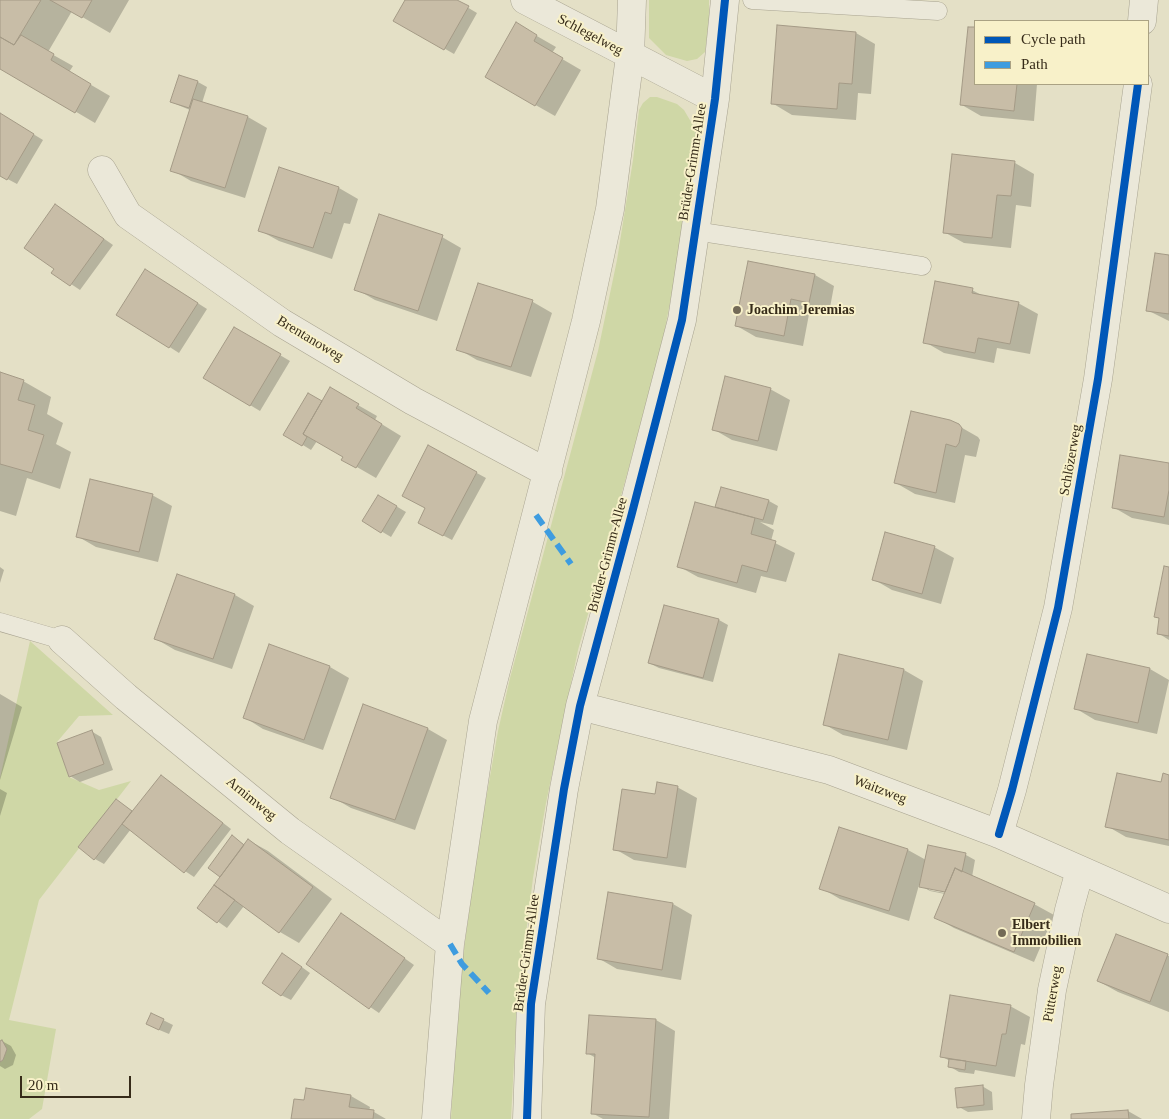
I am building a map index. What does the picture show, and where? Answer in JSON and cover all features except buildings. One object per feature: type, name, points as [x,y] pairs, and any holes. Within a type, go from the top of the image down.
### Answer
[{"type":"street","name":"Schlegelweg","points":[[525,0],[630,56]]},
{"type":"street","points":[[436,1119],[450,944],[483,720],[586,321],[610,209],[630,56],[632,0]]},
{"type":"street","name":"Brüder-Grimm-Allee","points":[[527,1119],[531,1004],[564,789],[580,706],[682,320],[715,99],[725,0]]},
{"type":"street","points":[[1142,20],[1144,0]]},
{"type":"street","name":"Brüder-Grimm-Allee","points":[[630,56],[715,99]]},
{"type":"street","name":"Schlözerweg","points":[[999,834],[1058,608],[1098,379],[1138,85]]},
{"type":"street","name":"Brentanoweg","points":[[102,170],[128,215],[282,323],[413,401],[548,473]]},
{"type":"street","name":"Arnimweg","points":[[62,640],[126,697],[290,831],[450,944]]},
{"type":"street","name":"Waitzweg","points":[[580,706],[829,770],[999,834],[1169,909]]},
{"type":"street","name":"Pütterweg","points":[[1036,1119],[1052,990],[1069,910],[1080,870]]},
{"type":"lane","points":[[752,0],[938,11]]},
{"type":"lane","points":[[695,231],[922,266]]},
{"type":"lane","points":[[0,622],[62,640]]},
{"type":"green space","points":[[649,0],[709,0],[709,23],[705,52],[697,59],[687,61],[666,55],[649,38]]},
{"type":"green space","points":[[650,97],[657,97],[677,104],[684,110],[694,127],[697,146],[664,334],[578,650],[546,803],[533,878],[517,1005],[511,1119],[451,1119],[456,1024],[462,964],[478,845],[498,731],[510,678],[598,351],[617,260],[639,110]]},
{"type":"green space","points":[[30,641],[113,715],[79,716],[57,742],[69,777],[99,790],[131,781],[39,900],[9,1020],[56,1029],[42,1109],[29,1119],[0,1119],[0,778]]},
{"type":"marked path","points":[[536,515],[571,564]]},
{"type":"marked path","points":[[450,944],[462,964],[489,993]]},
{"type":"cycle path","points":[[527,1119],[531,1004],[564,789],[580,706],[682,320],[715,99],[725,0]]},
{"type":"cycle path","points":[[999,834],[1058,608],[1098,379],[1138,85]]},
{"type":"place","name":"Joachim Jeremias","points":[[737,310]]},
{"type":"place","name":"Elbert Immobilien","points":[[1002,933]]}]
